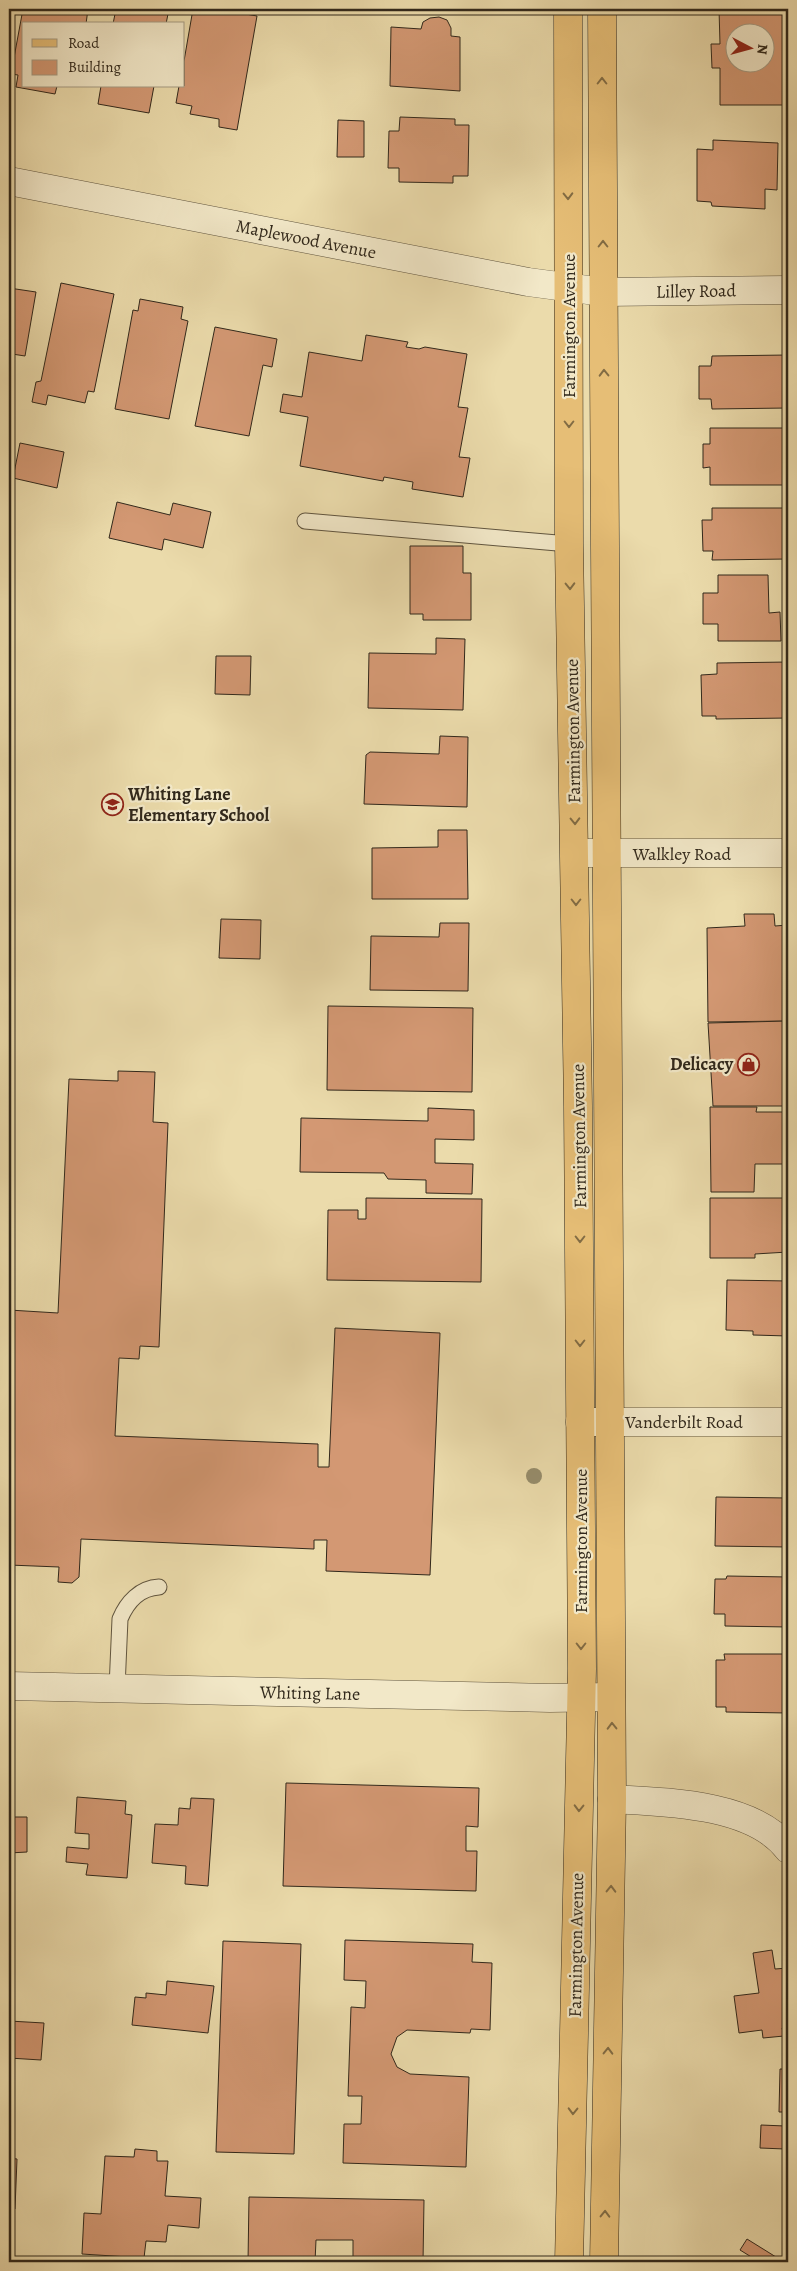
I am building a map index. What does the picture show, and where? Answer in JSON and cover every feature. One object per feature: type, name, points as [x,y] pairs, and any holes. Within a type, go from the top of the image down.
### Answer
[{"type":"main road","name":"Farmington Avenue","points":[[568,9],[570,544],[576,853],[582,1697],[569,2262]]},
{"type":"main road","name":"Farmington Avenue","points":[[602,9],[612,1422],[612,1799],[604,2262]]},
{"type":"street","name":"Maplewood Avenue","points":[[9,181],[528,282],[603,292]]},
{"type":"street","name":"Lilley Road","points":[[603,292],[788,290]]},
{"type":"street","name":"Walkley Road","points":[[576,853],[788,853]]},
{"type":"street","name":"Vanderbilt Road","points":[[580,1422],[788,1422]]},
{"type":"street","name":"Whiting Lane","points":[[9,1686],[611,1697]]},
{"type":"street","points":[[612,1799],[704,1807],[754,1822],[784,1843],[788,1849]]},
{"type":"lane","points":[[305,521],[570,544]]},
{"type":"lane","points":[[117,1688],[120,1619],[124,1609],[144,1590],[159,1587]]},
{"type":"building","points":[[23,9],[88,9],[86,22],[22,22],[22,88],[56,88],[55,94],[16,87],[18,75],[11,74]]},
{"type":"building","points":[[116,9],[151,9],[150,11],[168,14],[166,22],[113,22]]},
{"type":"building","points":[[193,9],[217,9],[257,16],[237,130],[219,127],[219,119],[190,114],[192,106],[176,103],[179,88],[185,88],[185,55]]},
{"type":"building","points":[[719,9],[786,9],[788,86],[785,86],[788,89],[788,105],[720,105],[720,68],[712,68],[711,44],[720,44]]},
{"type":"building","points":[[439,17],[447,20],[451,28],[451,36],[460,37],[460,91],[390,86],[391,27],[421,29],[423,22],[430,18]]},
{"type":"building","points":[[101,88],[154,88],[149,113],[98,104]]},
{"type":"building","points":[[400,117],[455,119],[455,125],[469,125],[468,176],[453,176],[453,183],[399,182],[399,168],[388,168],[389,131],[399,131]]},
{"type":"building","points":[[338,120],[364,121],[364,157],[337,157]]},
{"type":"building","points":[[713,140],[778,143],[777,190],[765,189],[765,209],[712,206],[711,202],[697,201],[697,149],[713,150]]},
{"type":"building","points":[[61,283],[114,294],[94,392],[88,391],[85,403],[48,395],[46,405],[32,402],[36,382],[41,381]]},
{"type":"building","points":[[9,288],[36,292],[25,356],[12,354],[11,361],[9,360]]},
{"type":"building","points":[[140,299],[183,307],[181,319],[188,321],[169,419],[115,409],[133,310],[138,311]]},
{"type":"building","points":[[215,327],[277,339],[272,367],[263,365],[249,436],[195,426]]},
{"type":"building","points":[[366,335],[408,342],[406,347],[419,349],[425,347],[467,354],[458,407],[468,408],[459,457],[470,458],[463,497],[412,489],[413,482],[384,477],[383,481],[300,466],[308,417],[280,412],[283,394],[302,397],[309,352],[362,361]]},
{"type":"building","points":[[788,355],[788,408],[712,409],[711,399],[699,399],[699,366],[711,366],[712,356]]},
{"type":"building","points":[[710,428],[787,428],[787,485],[710,485],[710,467],[703,468],[703,444],[710,444]]},
{"type":"building","points":[[20,443],[64,452],[57,488],[13,478]]},
{"type":"building","points":[[117,502],[170,515],[173,503],[211,512],[203,548],[164,539],[162,550],[109,538]]},
{"type":"building","points":[[712,508],[788,508],[788,559],[712,560],[713,551],[703,551],[702,520],[712,520]]},
{"type":"building","points":[[410,546],[463,546],[463,573],[471,573],[471,620],[423,620],[423,614],[410,614]]},
{"type":"building","points":[[718,575],[768,575],[769,613],[780,612],[781,641],[718,641],[718,624],[703,624],[703,593],[718,593]]},
{"type":"building","points":[[436,638],[465,639],[463,710],[368,708],[369,653],[436,654]]},
{"type":"building","points":[[216,656],[251,656],[250,695],[215,694]]},
{"type":"building","points":[[788,662],[788,718],[716,719],[716,716],[702,716],[701,675],[717,674],[717,663]]},
{"type":"building","points":[[440,736],[468,737],[467,807],[364,804],[366,755],[370,752],[439,754]]},
{"type":"building","points":[[438,830],[467,830],[468,899],[372,899],[372,848],[438,847]]},
{"type":"building","points":[[744,914],[774,914],[775,926],[788,925],[788,1021],[708,1022],[707,928],[745,926]]},
{"type":"building","points":[[221,919],[261,920],[260,959],[219,958]]},
{"type":"building","points":[[440,923],[469,923],[468,991],[370,990],[371,936],[439,937]]},
{"type":"building","points":[[328,1006],[473,1008],[472,1092],[327,1090]]},
{"type":"building","name":"Delicacy","points":[[788,1021],[788,1106],[713,1106],[708,1023]]},
{"type":"building","points":[[118,1071],[155,1072],[153,1122],[168,1123],[159,1347],[140,1346],[139,1359],[119,1358],[115,1436],[318,1444],[318,1467],[329,1467],[335,1328],[440,1333],[430,1575],[326,1571],[327,1540],[314,1540],[314,1549],[81,1539],[79,1577],[72,1583],[58,1582],[59,1567],[9,1565],[9,1310],[58,1313],[69,1079],[118,1081]]},
{"type":"building","points":[[710,1107],[757,1107],[756,1112],[788,1112],[788,1164],[755,1164],[754,1192],[711,1192]]},
{"type":"building","points":[[428,1108],[474,1110],[474,1140],[435,1139],[435,1163],[473,1164],[472,1194],[426,1193],[426,1180],[388,1179],[384,1173],[300,1172],[301,1118],[428,1121]]},
{"type":"building","points":[[366,1198],[482,1199],[481,1282],[327,1280],[328,1210],[358,1210],[358,1219],[366,1219]]},
{"type":"building","points":[[710,1198],[788,1198],[788,1252],[755,1254],[755,1258],[710,1258]]},
{"type":"building","points":[[727,1280],[788,1281],[788,1336],[753,1335],[753,1331],[726,1330]]},
{"type":"building","points":[[716,1497],[787,1498],[788,1547],[715,1546]]},
{"type":"building","points":[[727,1576],[788,1577],[788,1627],[725,1626],[725,1614],[714,1614],[715,1579],[726,1579]]},
{"type":"building","points":[[724,1654],[788,1654],[788,1713],[726,1712],[726,1707],[716,1707],[716,1660],[725,1660]]},
{"type":"building","points":[[286,1783],[479,1788],[478,1827],[466,1826],[466,1851],[477,1851],[476,1891],[283,1886]]},
{"type":"building","points":[[77,1797],[126,1801],[125,1814],[132,1815],[127,1878],[86,1875],[88,1864],[66,1862],[67,1847],[89,1849],[89,1834],[75,1833]]},
{"type":"building","points":[[191,1798],[214,1799],[208,1886],[185,1884],[186,1866],[152,1863],[155,1824],[178,1825],[179,1808],[190,1809]]},
{"type":"building","points":[[9,1817],[27,1817],[27,1852],[9,1853]]},
{"type":"building","points":[[345,1940],[473,1944],[472,1962],[492,1963],[490,2030],[471,2029],[470,2033],[407,2030],[397,2037],[391,2054],[397,2067],[410,2074],[469,2077],[466,2167],[343,2163],[344,2124],[361,2124],[362,2096],[348,2096],[351,2007],[365,2008],[366,1981],[344,1980]]},
{"type":"building","points":[[223,1941],[301,1944],[294,2154],[216,2152]]},
{"type":"building","points":[[772,1950],[775,1969],[788,1968],[788,2027],[782,2028],[784,2036],[763,2038],[762,2030],[739,2033],[734,1996],[759,1993],[753,1953]]},
{"type":"building","points":[[167,1981],[214,1986],[208,2033],[132,2025],[135,1997],[146,1998],[146,1993],[166,1995]]},
{"type":"building","points":[[9,2021],[44,2023],[41,2060],[9,2058]]},
{"type":"building","points":[[780,2069],[788,2069],[788,2166],[784,2166],[785,2149],[760,2148],[761,2125],[785,2126],[786,2112],[779,2112]]},
{"type":"building","points":[[135,2149],[157,2151],[157,2161],[168,2161],[165,2196],[201,2198],[199,2228],[168,2225],[166,2242],[146,2241],[144,2258],[82,2254],[84,2213],[101,2214],[105,2156],[134,2157]]},
{"type":"building","points":[[9,2158],[17,2159],[15,2209],[9,2209]]},
{"type":"building","points":[[249,2197],[424,2200],[423,2262],[353,2262],[353,2240],[316,2240],[315,2262],[248,2262]]},
{"type":"building","points":[[747,2239],[784,2262],[750,2262],[753,2258],[740,2250]]},
{"type":"place","name":"Whiting Lane Elementary School","points":[[112,804]]},
{"type":"place","name":"Delicacy","points":[[749,1064]]}]
